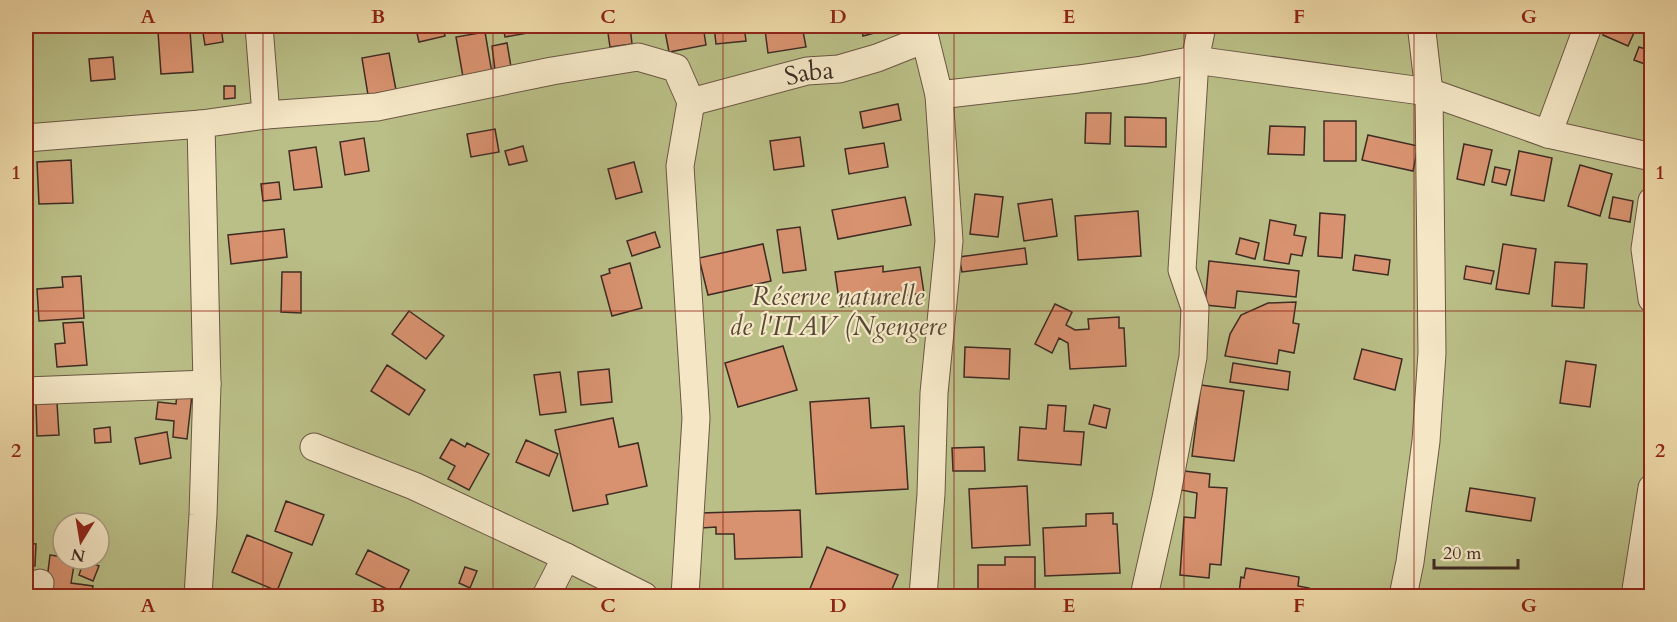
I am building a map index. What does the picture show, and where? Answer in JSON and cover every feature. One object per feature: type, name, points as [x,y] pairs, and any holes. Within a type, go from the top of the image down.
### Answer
[{"type":"street","points":[[259,26],[266,115]]},
{"type":"street","points":[[1144,597],[1193,357],[1195,308],[1182,270],[1195,60],[1202,26]]},
{"type":"street","points":[[1403,597],[1410,562],[1426,441],[1432,353],[1429,92],[1423,26]]},
{"type":"street","points":[[1548,134],[1588,26]]},
{"type":"street","points":[[922,597],[932,494],[934,393],[950,241],[939,95],[923,32]]},
{"type":"street","name":"Saba","points":[[691,102],[807,71],[839,69],[877,58],[923,32]]},
{"type":"street","points":[[26,138],[377,107],[552,71],[638,57],[676,68],[691,102],[680,166],[696,418],[685,597]]},
{"type":"street","points":[[939,95],[1078,79],[1195,60],[1429,92],[1548,134],[1652,157]]},
{"type":"street","points":[[198,597],[207,384],[201,124]]},
{"type":"street","points":[[1652,201],[1645,249],[1652,299]]},
{"type":"street","points":[[26,391],[207,384]]},
{"type":"street","points":[[314,447],[414,486],[566,557],[644,597]]},
{"type":"street","points":[[1635,597],[1652,488]]},
{"type":"street","points":[[546,597],[566,557]]},
{"type":"green space","name":"Réserve naturelle de l'ITAV (Ngengere","points":[[26,26],[1651,26],[1651,596],[26,596]]},
{"type":"building","points":[[221,26],[223,42],[205,45],[202,27]]},
{"type":"building","points":[[443,26],[445,36],[419,42],[416,29]]},
{"type":"building","points":[[503,26],[538,26],[539,31],[505,37]]},
{"type":"building","points":[[607,26],[630,26],[632,44],[610,47]]},
{"type":"building","points":[[664,26],[703,26],[706,45],[669,52]]},
{"type":"building","points":[[714,26],[744,26],[746,41],[716,44]]},
{"type":"building","points":[[802,26],[806,47],[768,53],[765,30]]},
{"type":"building","points":[[813,26],[840,26],[841,30],[813,32]]},
{"type":"building","points":[[861,26],[888,26],[889,29],[863,36]]},
{"type":"building","points":[[1376,26],[1413,26],[1412,34],[1376,28]]},
{"type":"building","points":[[1607,26],[1637,26],[1628,46],[1603,35]]},
{"type":"building","points":[[190,30],[193,72],[161,74],[158,32]]},
{"type":"building","points":[[485,32],[492,73],[463,77],[456,37]]},
{"type":"building","points":[[26,41],[33,41],[32,61],[26,61]]},
{"type":"building","points":[[507,43],[511,67],[495,70],[492,46]]},
{"type":"building","points":[[1639,47],[1652,51],[1650,66],[1634,60]]},
{"type":"building","points":[[389,53],[396,90],[368,95],[362,58]]},
{"type":"building","points":[[113,57],[115,79],[91,81],[89,59]]},
{"type":"building","points":[[224,86],[235,86],[235,98],[224,99]]},
{"type":"building","points":[[898,104],[901,120],[863,128],[860,112]]},
{"type":"building","points":[[1086,113],[1111,113],[1110,144],[1085,143]]},
{"type":"building","points":[[1125,117],[1166,118],[1166,147],[1125,146]]},
{"type":"building","points":[[1324,121],[1356,121],[1356,161],[1324,161]]},
{"type":"building","points":[[1270,126],[1305,127],[1304,155],[1268,154]]},
{"type":"building","points":[[495,129],[499,152],[471,157],[467,134]]},
{"type":"building","points":[[1368,135],[1418,146],[1413,171],[1362,160]]},
{"type":"building","points":[[800,137],[804,166],[774,170],[770,141]]},
{"type":"building","points":[[364,138],[369,171],[345,175],[340,142]]},
{"type":"building","points":[[884,143],[888,167],[849,174],[845,149]]},
{"type":"building","points":[[1464,144],[1492,150],[1484,185],[1457,179]]},
{"type":"building","points":[[523,146],[527,161],[509,165],[505,151]]},
{"type":"building","points":[[316,147],[322,187],[294,190],[289,151]]},
{"type":"building","points":[[1519,151],[1552,158],[1544,201],[1511,195]]},
{"type":"building","points":[[71,160],[73,203],[39,204],[37,162]]},
{"type":"building","points":[[634,162],[642,192],[616,199],[608,169]]},
{"type":"building","points":[[1580,165],[1612,174],[1600,216],[1568,206]]},
{"type":"building","points":[[1495,167],[1510,170],[1506,185],[1492,182]]},
{"type":"building","points":[[279,182],[281,199],[263,201],[261,184]]},
{"type":"building","points":[[975,194],[1003,197],[998,237],[970,234]]},
{"type":"building","points":[[905,197],[911,225],[838,239],[832,210]]},
{"type":"building","points":[[1613,197],[1633,201],[1630,222],[1609,218]]},
{"type":"building","points":[[1052,199],[1057,236],[1024,241],[1018,204]]},
{"type":"building","points":[[1138,211],[1141,256],[1078,260],[1075,216]]},
{"type":"building","points":[[1320,213],[1345,215],[1342,258],[1318,256]]},
{"type":"building","points":[[1270,220],[1296,225],[1294,235],[1306,237],[1302,256],[1291,254],[1289,264],[1264,260]]},
{"type":"building","points":[[800,227],[806,270],[783,273],[777,230]]},
{"type":"building","points":[[284,229],[287,257],[231,264],[228,235]]},
{"type":"building","points":[[655,232],[660,247],[632,256],[627,241]]},
{"type":"building","points":[[1240,238],[1259,243],[1255,259],[1236,254]]},
{"type":"building","points":[[763,244],[771,281],[708,295],[699,258]]},
{"type":"building","points":[[1503,244],[1536,249],[1529,294],[1496,289]]},
{"type":"building","points":[[1025,248],[1027,264],[962,272],[959,257]]},
{"type":"building","points":[[1355,255],[1390,260],[1388,275],[1353,270]]},
{"type":"building","points":[[1209,261],[1299,271],[1296,297],[1237,291],[1235,308],[1205,305]]},
{"type":"building","points":[[1555,262],[1587,264],[1584,308],[1552,306]]},
{"type":"building","points":[[630,263],[642,308],[612,316],[601,276],[610,273],[609,269]]},
{"type":"building","points":[[883,266],[883,272],[920,267],[924,293],[886,298],[886,302],[840,307],[835,272]]},
{"type":"building","points":[[1466,266],[1494,271],[1491,284],[1464,279]]},
{"type":"building","points":[[282,272],[301,272],[301,313],[281,312]]},
{"type":"building","points":[[81,276],[84,318],[39,321],[37,289],[63,287],[62,277]]},
{"type":"building","points":[[1296,302],[1293,323],[1299,324],[1294,353],[1279,350],[1277,364],[1225,356],[1230,334],[1241,315],[1268,303]]},
{"type":"building","points":[[1055,304],[1072,312],[1066,325],[1075,330],[1089,329],[1088,319],[1119,317],[1119,328],[1124,328],[1126,366],[1070,369],[1068,343],[1059,338],[1052,353],[1035,344]]},
{"type":"building","points":[[409,311],[444,336],[426,359],[392,334]]},
{"type":"building","points":[[83,322],[87,365],[57,367],[55,344],[65,343],[63,323]]},
{"type":"building","points":[[783,346],[797,390],[738,407],[725,363]]},
{"type":"building","points":[[965,347],[1010,349],[1009,379],[964,377]]},
{"type":"building","points":[[1362,349],[1402,359],[1395,390],[1354,379]]},
{"type":"building","points":[[1566,361],[1596,365],[1590,407],[1560,403]]},
{"type":"building","points":[[1233,363],[1290,372],[1288,390],[1230,382]]},
{"type":"building","points":[[387,365],[425,390],[409,415],[371,391]]},
{"type":"building","points":[[609,369],[612,402],[581,405],[578,372]]},
{"type":"building","points":[[560,372],[566,412],[540,415],[534,375]]},
{"type":"building","points":[[1201,385],[1244,391],[1234,461],[1192,456]]},
{"type":"building","points":[[177,393],[192,395],[187,439],[173,437],[174,421],[156,419],[158,402],[176,404]]},
{"type":"building","points":[[869,398],[871,428],[904,426],[908,489],[816,494],[810,402]]},
{"type":"building","points":[[57,403],[59,435],[37,436],[36,404]]},
{"type":"building","points":[[1048,405],[1066,406],[1064,431],[1084,432],[1081,465],[1018,460],[1020,427],[1046,429]]},
{"type":"building","points":[[1094,405],[1110,409],[1106,428],[1089,424]]},
{"type":"building","points":[[613,418],[619,447],[638,443],[647,486],[606,495],[608,504],[573,511],[555,430]]},
{"type":"building","points":[[110,427],[111,442],[95,443],[94,429]]},
{"type":"building","points":[[167,432],[171,458],[140,464],[135,438]]},
{"type":"building","points":[[26,433],[29,433],[31,458],[26,458]]},
{"type":"building","points":[[451,439],[465,447],[467,443],[489,454],[469,490],[448,479],[455,466],[440,458]]},
{"type":"building","points":[[526,440],[558,454],[549,476],[516,462]]},
{"type":"building","points":[[984,447],[985,471],[953,471],[952,448]]},
{"type":"building","points":[[1184,471],[1210,474],[1209,487],[1227,488],[1221,565],[1210,564],[1209,578],[1180,575],[1184,517],[1195,518],[1197,493],[1181,490]]},
{"type":"building","points":[[1027,486],[1030,545],[972,548],[969,489]]},
{"type":"building","points":[[1470,488],[1535,498],[1531,521],[1466,511]]},
{"type":"building","points":[[286,501],[324,515],[312,545],[275,531]]},
{"type":"building","points":[[800,510],[802,557],[735,559],[734,534],[716,534],[716,527],[701,528],[701,513]]},
{"type":"building","points":[[1113,513],[1113,524],[1117,524],[1120,573],[1045,576],[1043,528],[1086,526],[1086,514]]},
{"type":"building","points":[[247,535],[292,553],[277,591],[232,572]]},
{"type":"building","points":[[26,543],[36,544],[35,566],[26,566]]},
{"type":"building","points":[[827,547],[898,575],[889,596],[807,596]]},
{"type":"building","points":[[368,550],[409,570],[397,594],[356,574]]},
{"type":"building","points":[[50,555],[51,571],[73,571],[71,583],[93,586],[91,596],[45,596]]},
{"type":"building","points":[[1005,557],[1035,557],[1035,595],[978,595],[978,565],[1005,565]]},
{"type":"building","points":[[465,567],[477,571],[470,588],[459,583]]},
{"type":"building","points":[[1246,568],[1299,577],[1298,586],[1309,588],[1308,596],[1260,596],[1239,593],[1241,577],[1244,578]]},
{"type":"building","points":[[80,571],[97,571],[93,581],[79,575]]}]
